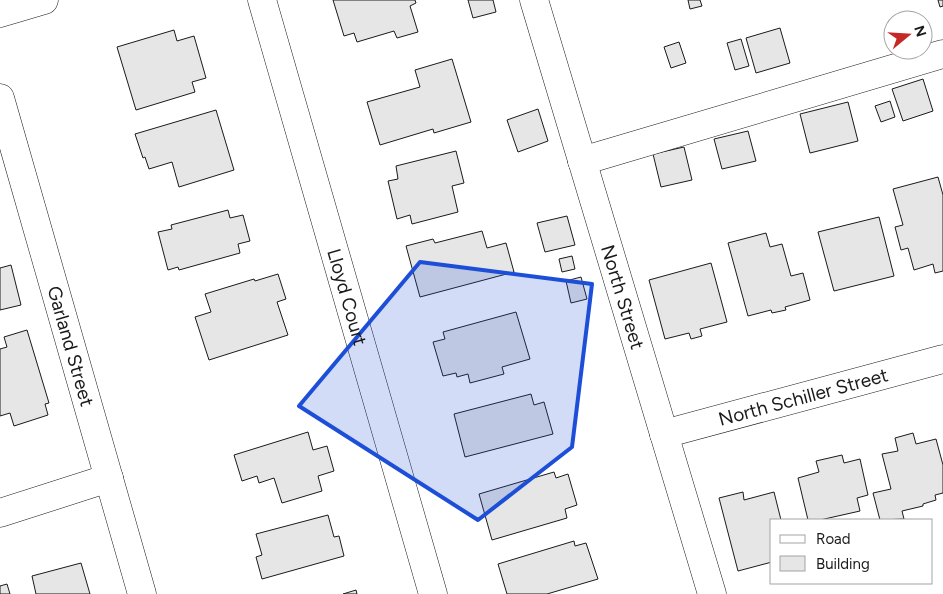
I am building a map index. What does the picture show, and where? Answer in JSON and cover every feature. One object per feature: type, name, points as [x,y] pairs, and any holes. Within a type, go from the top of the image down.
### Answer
[{"type":"street","points":[[0,13],[44,0]]},
{"type":"street","name":"Lloyd Court","points":[[262,0],[433,594]]},
{"type":"street","name":"North Street","points":[[534,0],[712,594]]},
{"type":"street","points":[[582,161],[943,54]]},
{"type":"street","name":"Garland Street","points":[[0,98],[142,594]]},
{"type":"street","name":"North Schiller Street","points":[[664,434],[943,359]]},
{"type":"street","points":[[0,513],[109,478]]},
{"type":"highlighted area","points":[[420,262],[592,284],[572,447],[478,520],[299,406]]},
{"type":"building","points":[[333,0],[415,0],[416,3],[410,6],[418,32],[397,38],[394,31],[357,42],[354,33],[344,36]]},
{"type":"building","points":[[468,0],[493,0],[496,12],[473,18]]},
{"type":"building","points":[[688,0],[700,0],[702,6],[690,9]]},
{"type":"building","points":[[938,0],[943,0],[943,6],[940,7]]},
{"type":"building","points":[[780,28],[790,63],[756,73],[746,38]]},
{"type":"building","points":[[174,30],[177,41],[194,36],[206,78],[192,82],[195,92],[136,110],[117,47]]},
{"type":"building","points":[[741,39],[749,66],[735,70],[727,43]]},
{"type":"building","points":[[679,42],[686,63],[671,68],[664,47]]},
{"type":"building","points":[[452,59],[471,122],[434,133],[433,129],[380,145],[367,102],[420,87],[415,70]]},
{"type":"building","points":[[923,79],[933,111],[903,121],[892,89]]},
{"type":"building","points":[[890,101],[895,117],[881,122],[875,106]]},
{"type":"building","points":[[848,102],[858,141],[810,153],[800,114]]},
{"type":"building","points":[[538,109],[548,141],[518,152],[507,120]]},
{"type":"building","points":[[216,110],[234,170],[179,187],[172,162],[149,169],[135,134]]},
{"type":"building","points":[[748,131],[756,161],[722,169],[714,139]]},
{"type":"building","points":[[684,147],[692,180],[661,187],[653,154]]},
{"type":"building","points":[[456,151],[464,183],[452,186],[458,212],[412,224],[410,215],[397,219],[388,181],[398,179],[396,166]]},
{"type":"building","points":[[938,177],[943,195],[943,271],[935,273],[933,264],[914,270],[908,248],[901,250],[895,227],[903,225],[893,189]]},
{"type":"building","points":[[228,210],[230,218],[243,215],[250,241],[238,244],[240,253],[179,270],[178,267],[168,270],[158,232],[172,229],[171,225]]},
{"type":"building","points":[[567,216],[575,245],[545,252],[537,223]]},
{"type":"building","points":[[879,217],[894,276],[834,291],[818,232]]},
{"type":"building","points":[[482,231],[487,248],[506,243],[514,272],[420,297],[406,246],[433,239],[435,243]]},
{"type":"building","points":[[766,233],[770,247],[782,244],[791,276],[803,273],[810,300],[785,307],[786,310],[772,313],[771,310],[748,316],[728,243]]},
{"type":"building","points":[[572,256],[575,269],[562,272],[559,259]]},
{"type":"building","points":[[711,263],[727,322],[700,329],[702,336],[691,339],[689,333],[665,339],[649,280]]},
{"type":"building","points":[[11,265],[21,305],[0,310],[0,268]]},
{"type":"building","points":[[278,274],[286,299],[277,302],[288,335],[209,360],[195,317],[211,312],[205,294],[254,279],[255,281]]},
{"type":"building","points":[[581,277],[587,299],[571,303],[566,281]]},
{"type":"building","points":[[516,312],[530,359],[502,367],[504,374],[470,383],[468,374],[457,377],[456,373],[443,376],[433,342],[445,339],[443,332]]},
{"type":"building","points":[[27,330],[49,403],[45,404],[48,415],[14,426],[10,413],[0,416],[0,349],[7,347],[4,337]]},
{"type":"building","points":[[531,394],[534,405],[544,402],[553,434],[465,457],[454,414]]},
{"type":"building","points":[[308,432],[313,450],[327,446],[334,471],[318,476],[322,491],[282,503],[274,478],[259,483],[257,476],[242,481],[234,455]]},
{"type":"building","points":[[913,433],[916,444],[936,439],[943,465],[943,493],[935,495],[936,500],[923,504],[923,506],[902,511],[904,519],[880,519],[873,493],[891,489],[882,454],[898,451],[895,438]]},
{"type":"building","points":[[842,455],[844,463],[860,459],[868,495],[857,498],[860,511],[824,519],[808,519],[798,478],[819,472],[816,461]]},
{"type":"building","points":[[554,472],[556,478],[568,474],[577,505],[565,509],[567,518],[492,540],[479,494]]},
{"type":"building","points":[[743,492],[744,500],[774,492],[781,519],[770,519],[770,563],[738,571],[719,498]]},
{"type":"building","points":[[328,515],[334,537],[339,536],[344,556],[262,579],[256,557],[262,555],[256,534]]},
{"type":"building","points":[[574,541],[575,546],[586,543],[598,579],[547,594],[507,594],[498,564]]},
{"type":"building","points":[[81,563],[90,594],[36,594],[32,576]]},
{"type":"building","points":[[7,584],[10,594],[0,594],[0,586]]},
{"type":"building","points":[[356,590],[357,594],[343,594]]}]
